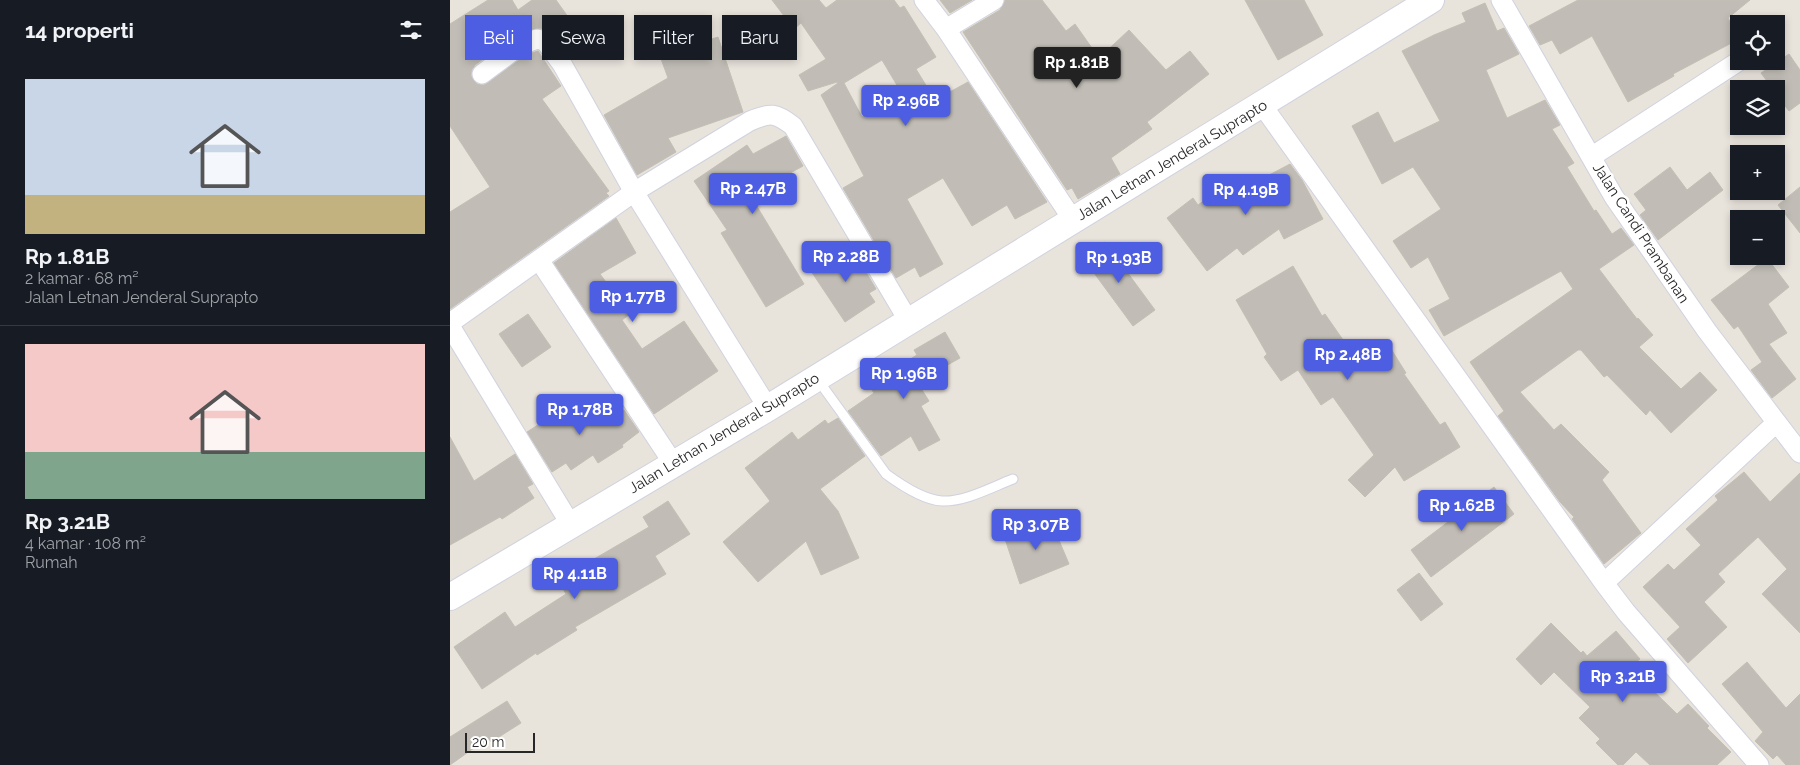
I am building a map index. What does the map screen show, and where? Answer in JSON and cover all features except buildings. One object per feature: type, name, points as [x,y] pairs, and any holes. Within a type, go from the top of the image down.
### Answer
[{"type":"main road","name":"Jalan Letnan Jenderal Suprapto","points":[[450,597],[768,408],[908,320],[1262,105],[1405,7],[1431,0]]},
{"type":"street","points":[[924,0],[946,29],[1073,220]]},
{"type":"street","points":[[946,29],[994,0]]},
{"type":"street","name":"Jalan Candi Prambanan","points":[[1501,0],[1614,197],[1701,323],[1800,453]]},
{"type":"street","points":[[482,74],[526,43],[537,39],[544,42],[562,64],[634,192],[768,408]]},
{"type":"street","points":[[1591,157],[1730,67]]},
{"type":"street","points":[[1262,105],[1604,583],[1626,612],[1759,765]]},
{"type":"street","points":[[571,525],[450,324],[634,192],[750,121],[762,115],[777,114],[793,126],[908,320]]},
{"type":"street","points":[[540,260],[673,463]]},
{"type":"street","points":[[1604,583],[1776,422]]},
{"type":"lane","points":[[817,378],[886,474],[897,482],[921,494],[942,501],[964,497],[1013,479]]}]
